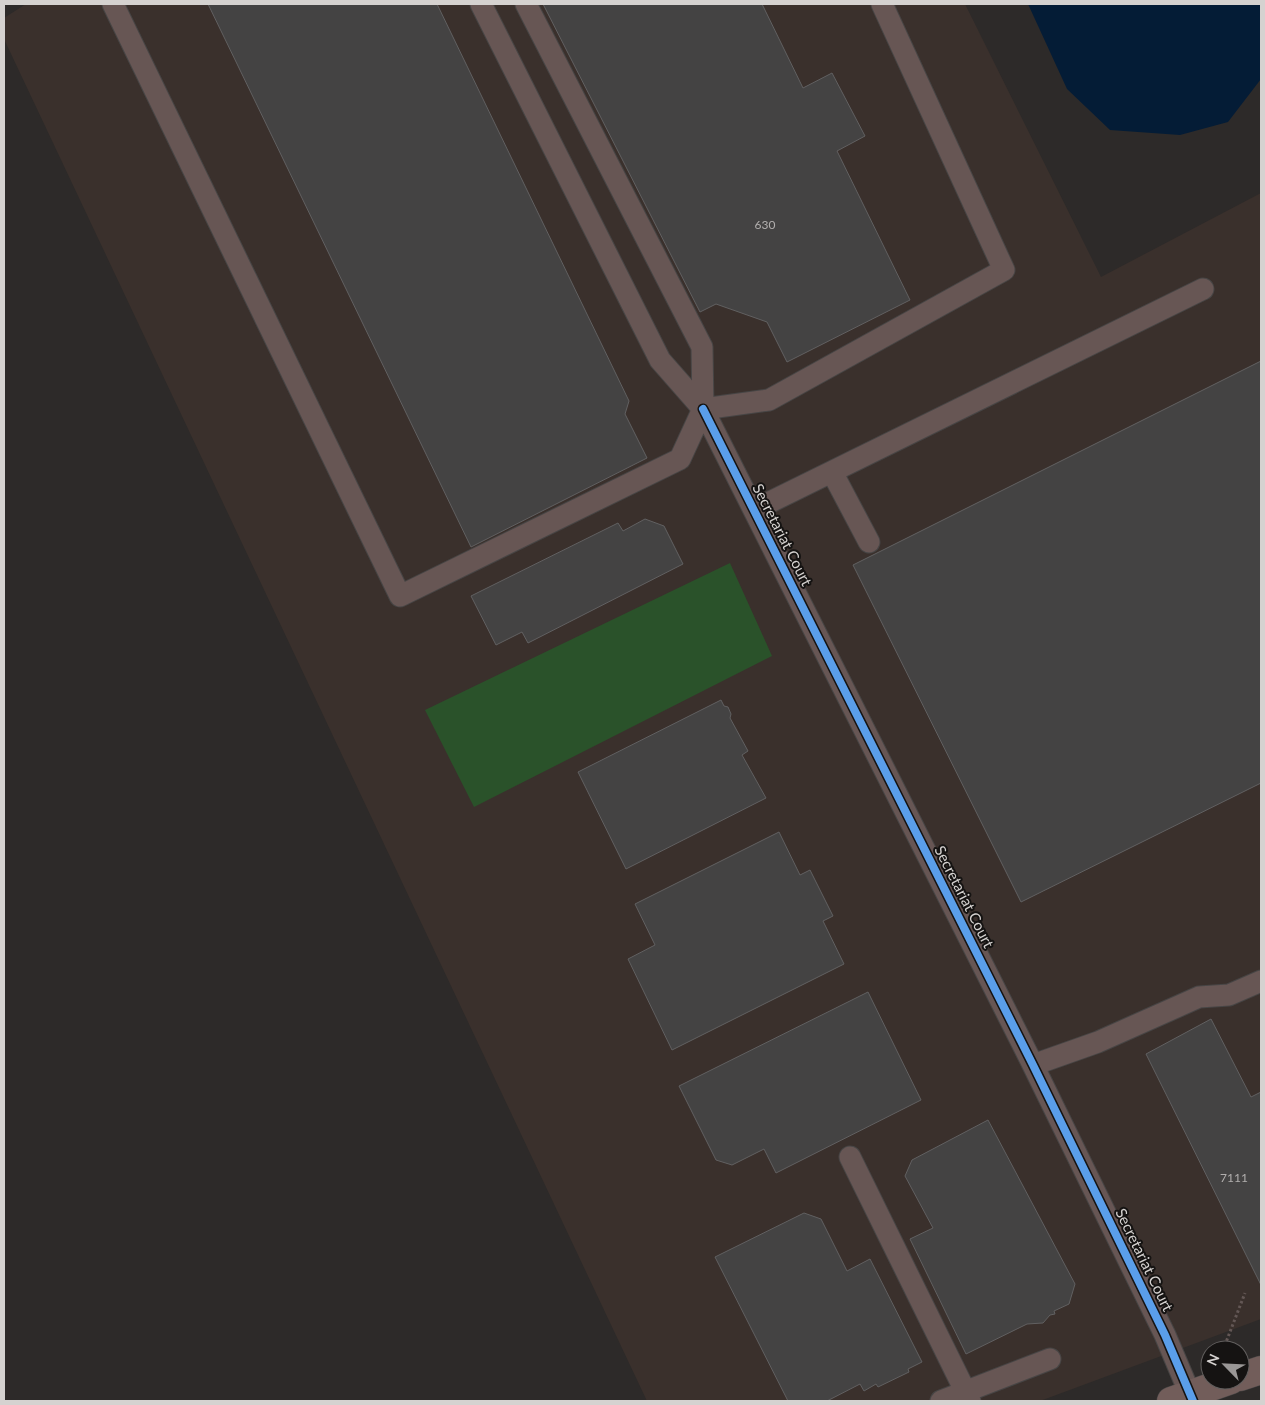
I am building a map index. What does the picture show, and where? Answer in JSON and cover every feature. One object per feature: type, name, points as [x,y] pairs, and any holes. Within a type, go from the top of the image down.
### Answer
[{"type":"main road","points":[[1185,1399],[1207,1390]]},
{"type":"street","points":[[113,4],[400,596],[680,459],[703,409],[702,347],[526,4]]},
{"type":"street","points":[[481,4],[660,360],[703,409]]},
{"type":"street","points":[[703,409],[769,400],[1004,270],[882,4]]},
{"type":"street","points":[[754,510],[1203,288]]},
{"type":"street","name":"Secretariat Court","points":[[703,409],[1033,1065],[1165,1335],[1185,1399]]},
{"type":"street","points":[[832,472],[868,542]]},
{"type":"street","points":[[1033,1065],[1098,1042],[1199,997],[1229,995],[1261,981]]},
{"type":"street","points":[[850,1157],[968,1397]]},
{"type":"street","points":[[941,1401],[968,1397],[1050,1359]]},
{"type":"path","points":[[1227,1340],[1245,1293]]},
{"type":"shaded area","points":[[26,4],[965,4],[1101,277],[1261,193],[1261,1319],[1200,1340],[1200,1342],[1040,1401],[647,1401],[4,39],[4,18]]},
{"type":"green space","points":[[730,563],[772,656],[474,807],[425,710]]},
{"type":"water","points":[[1028,4],[1261,4],[1261,79],[1228,122],[1180,135],[1110,130],[1067,89]]},
{"type":"building","points":[[208,4],[437,4],[629,401],[625,414],[647,458],[471,547]]},
{"type":"building","points":[[543,4],[762,4],[803,88],[832,73],[865,136],[837,151],[910,300],[787,362],[767,322],[716,304],[700,312]]},
{"type":"building","points":[[1261,361],[1261,783],[1021,902],[853,565]]},
{"type":"building","points":[[645,519],[664,526],[683,564],[528,643],[522,632],[496,645],[471,596],[618,523],[623,531]]},
{"type":"building","points":[[721,700],[724,706],[728,707],[731,714],[730,718],[748,751],[742,755],[766,798],[626,869],[578,772]]},
{"type":"building","points":[[779,832],[800,875],[810,870],[833,916],[823,921],[844,964],[672,1050],[628,959],[655,945],[635,904]]},
{"type":"building","points":[[868,992],[921,1100],[776,1173],[764,1149],[732,1165],[716,1160],[679,1086]]},
{"type":"building","points":[[1211,1019],[1251,1097],[1261,1092],[1261,1285],[1146,1054]]},
{"type":"building","points":[[988,1120],[1075,1284],[1069,1304],[1054,1311],[1055,1314],[1050,1315],[1043,1323],[1027,1324],[966,1354],[910,1239],[933,1228],[905,1176],[912,1160]]},
{"type":"building","points":[[804,1213],[821,1219],[847,1271],[870,1259],[922,1362],[908,1369],[909,1372],[878,1387],[876,1384],[864,1391],[860,1384],[827,1401],[788,1401],[715,1257]]},
{"type":"cycle path","points":[[703,409],[1033,1065],[1165,1335],[1193,1401]]}]
